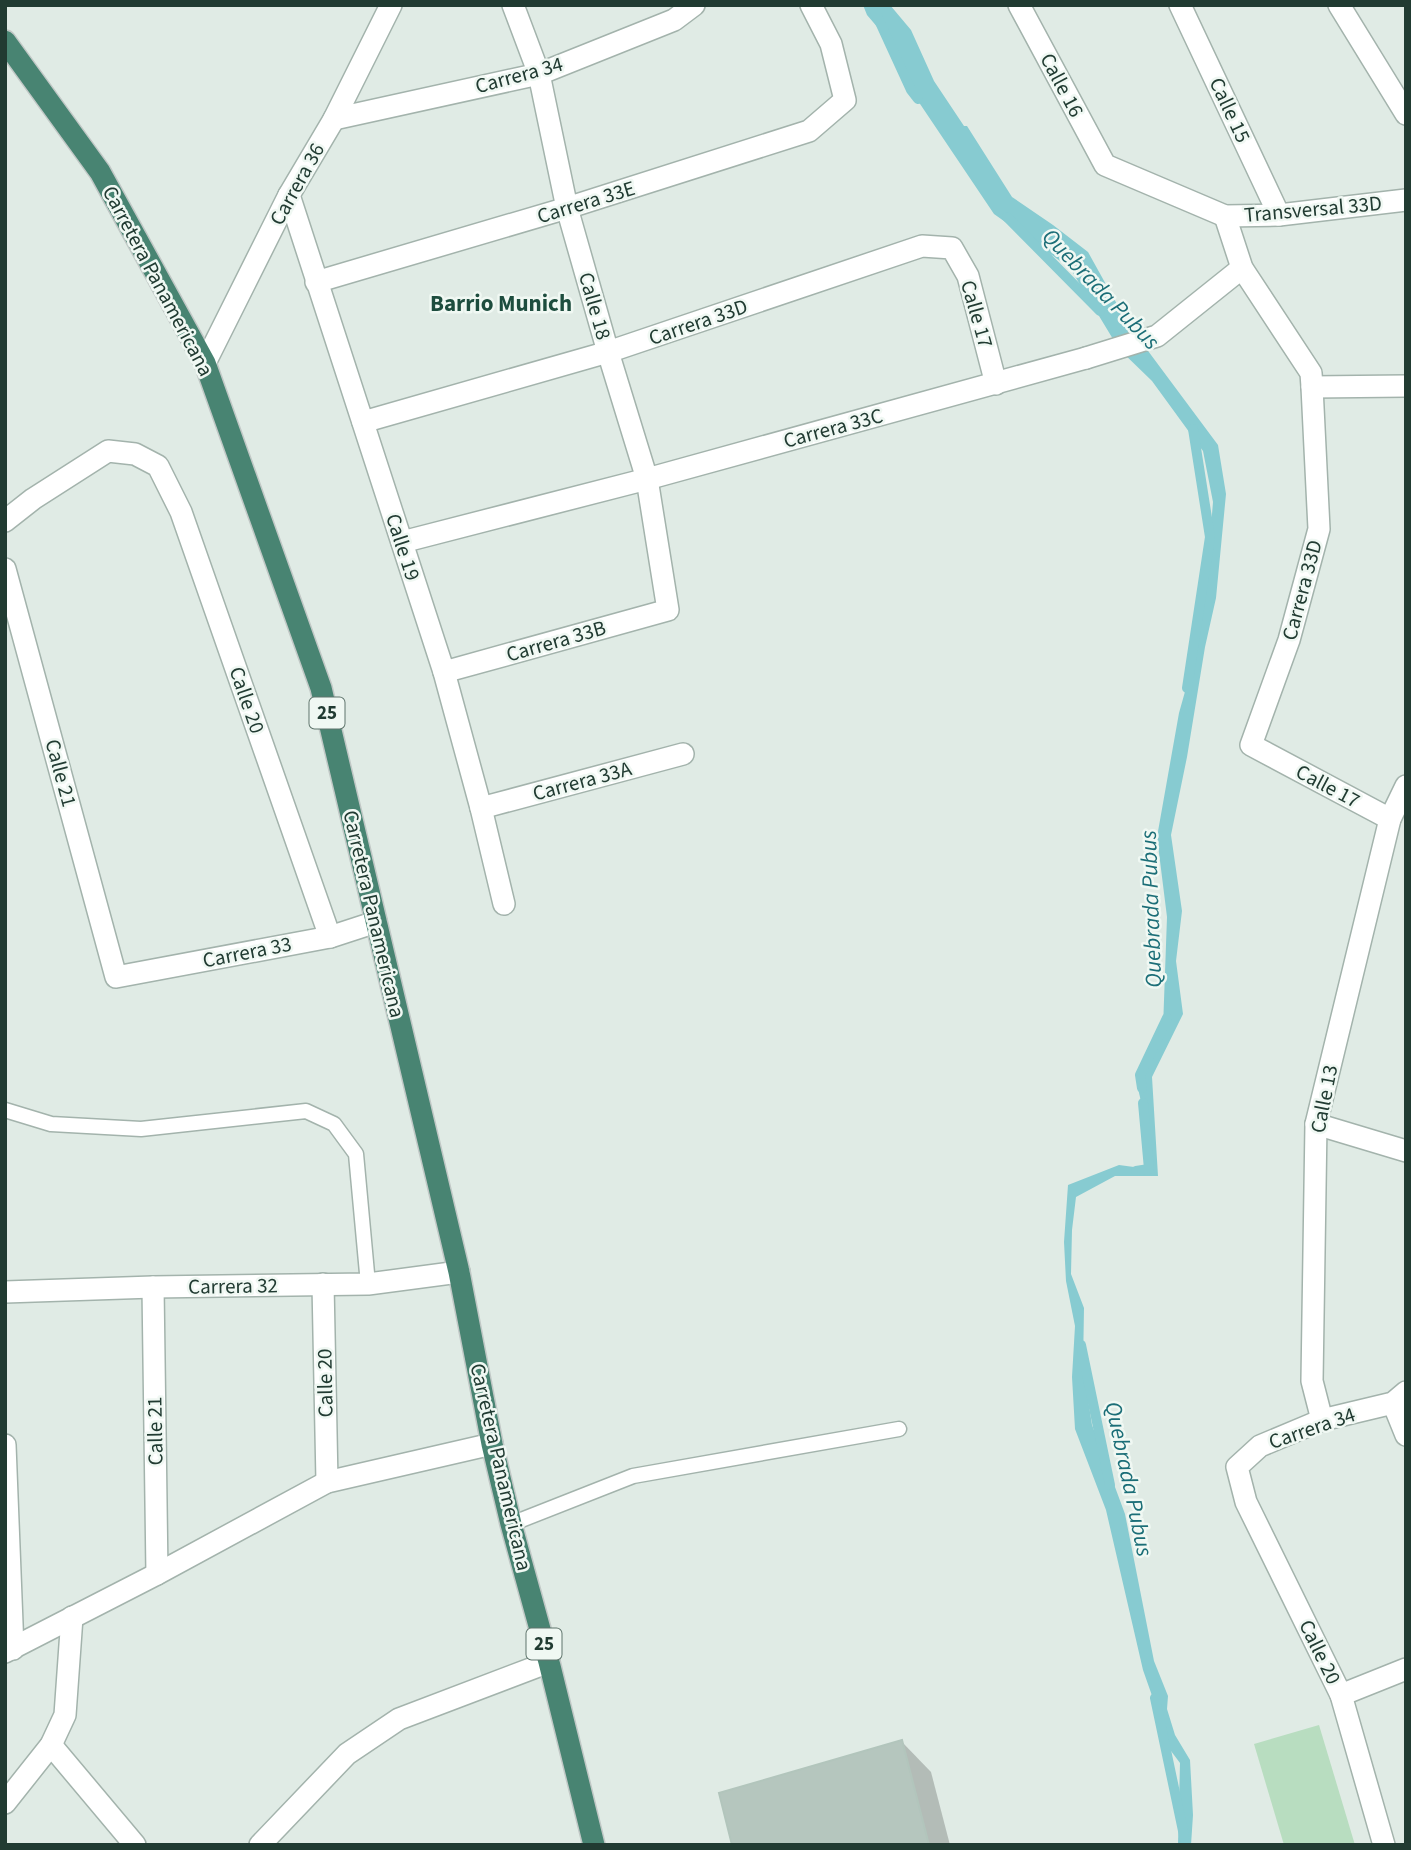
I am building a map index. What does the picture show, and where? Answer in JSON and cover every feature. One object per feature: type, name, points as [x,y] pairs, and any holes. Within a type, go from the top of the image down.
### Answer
[{"type":"highway","name":"Carretera Panamericana","points":[[5,41],[100,172],[205,363],[321,688],[459,1272],[492,1444],[594,1845]]},
{"type":"street","name":"Carrera 36","points":[[205,363],[289,195],[334,119],[391,5]]},
{"type":"street","name":"Calle 18","points":[[513,5],[539,74],[567,208],[647,480],[668,610]]},
{"type":"street","name":"Carrera 34","points":[[334,119],[539,74],[674,20],[694,5]]},
{"type":"street","name":"Carrera 33E","points":[[316,282],[567,208],[809,131],[845,100],[831,44],[811,5]]},
{"type":"street","name":"Calle 16","points":[[1019,5],[1105,165]]},
{"type":"street","name":"Calle 15","points":[[1180,5],[1279,215]]},
{"type":"street","points":[[1339,5],[1406,114]]},
{"type":"street","name":"Transversal 33D","points":[[1105,165],[1225,216],[1279,215],[1406,201]]},
{"type":"street","name":"Calle 19","points":[[289,195],[444,673],[504,904]]},
{"type":"street","name":"Carrera 33D","points":[[1225,216],[1242,268],[1311,373],[1319,529],[1289,640],[1251,745]]},
{"type":"street","name":"Carrera 33D","points":[[363,422],[608,352],[922,247],[952,248]]},
{"type":"street","name":"Calle 17","points":[[952,248],[968,276],[996,384]]},
{"type":"street","name":"Carrera 33C","points":[[402,542],[647,480],[996,384],[1157,336],[1242,268]]},
{"type":"street","points":[[1312,387],[1406,386]]},
{"type":"street","name":"Calle 20","points":[[5,522],[33,499],[107,451],[135,454],[158,466],[181,512],[330,937]]},
{"type":"street","name":"Calle 21","points":[[5,569],[116,977]]},
{"type":"street","name":"Carrera 33B","points":[[444,673],[668,610]]},
{"type":"street","name":"Calle 17","points":[[1251,745],[1398,823]]},
{"type":"street","name":"Carrera 33A","points":[[481,808],[683,754]]},
{"type":"street","name":"Calle 13","points":[[1322,1420],[1312,1381],[1316,1124],[1406,786]]},
{"type":"street","name":"Carrera 33","points":[[116,977],[330,937],[376,922]]},
{"type":"street","points":[[1316,1124],[1406,1151]]},
{"type":"street","name":"Carrera 32","points":[[5,1292],[368,1284],[459,1272]]},
{"type":"street","name":"Calle 20","points":[[323,1284],[327,1482]]},
{"type":"street","name":"Calle 21","points":[[153,1287],[157,1574]]},
{"type":"street","name":"Carrera 34","points":[[1237,1467],[1260,1446],[1322,1420],[1400,1398]]},
{"type":"street","points":[[1400,1398],[1406,1434]]},
{"type":"street","points":[[5,1445],[9,1651],[327,1482],[492,1444]]},
{"type":"street","name":"Calle 20","points":[[1237,1467],[1246,1502],[1341,1695],[1384,1845]]},
{"type":"street","points":[[5,1803],[51,1745],[65,1715],[72,1617]]},
{"type":"street","points":[[260,1845],[347,1754],[399,1719],[549,1662]]},
{"type":"street","points":[[1341,1695],[1406,1669]]},
{"type":"street","points":[[51,1745],[135,1845]]},
{"type":"lane","points":[[5,1110],[51,1124],[141,1129],[306,1111],[334,1124],[356,1154],[368,1284]]},
{"type":"lane","points":[[511,1524],[633,1476],[899,1429]]},
{"type":"green space","points":[[1319,1725],[1355,1845],[1284,1845],[1254,1744]]},
{"type":"water","points":[[863,5],[890,5],[911,30],[934,81],[964,126],[967,126],[1012,197],[1088,252],[1128,324],[1218,445],[1226,494],[1216,598],[1171,835],[1182,911],[1176,961],[1183,1014],[1152,1077],[1158,1176],[1115,1176],[1076,1197],[1071,1274],[1084,1308],[1083,1367],[1092,1425],[1125,1514],[1154,1661],[1168,1696],[1167,1709],[1175,1735],[1190,1760],[1193,1815],[1191,1845],[1178,1845],[1180,1763],[1165,1743],[1160,1711],[1156,1707],[1143,1670],[1106,1510],[1075,1429],[1072,1377],[1075,1326],[1066,1281],[1064,1242],[1068,1185],[1119,1165],[1149,1169],[1147,1128],[1137,1084],[1163,1028],[1167,917],[1157,837],[1179,713],[1195,656],[1213,502],[1203,451],[1152,381],[1119,349],[1070,268],[994,214],[912,92],[891,43],[867,15]]},
{"type":"building","points":[[902,1740],[929,1845],[732,1845],[719,1793]]},
{"type":"waterway","name":"Quebrada Pubus","points":[[872,5],[911,90],[918,99]]},
{"type":"waterway","name":"Quebrada Pubus","points":[[1007,217],[1100,311]]},
{"type":"waterway","name":"Quebrada Pubus","points":[[1187,688],[1210,537],[1193,429]]},
{"type":"waterway","name":"Quebrada Pubus","points":[[1142,1088],[1140,1075],[1167,1018]]},
{"type":"waterway","name":"Quebrada Pubus","points":[[1136,1171],[1149,1169],[1143,1103]]},
{"type":"waterway","name":"Quebrada Pubus","points":[[1081,1345],[1110,1485]]},
{"type":"waterway","name":"Quebrada Pubus","points":[[1155,1698],[1186,1845]]},
{"type":"district","name":"Barrio Munich","points":[[501,303]]}]
